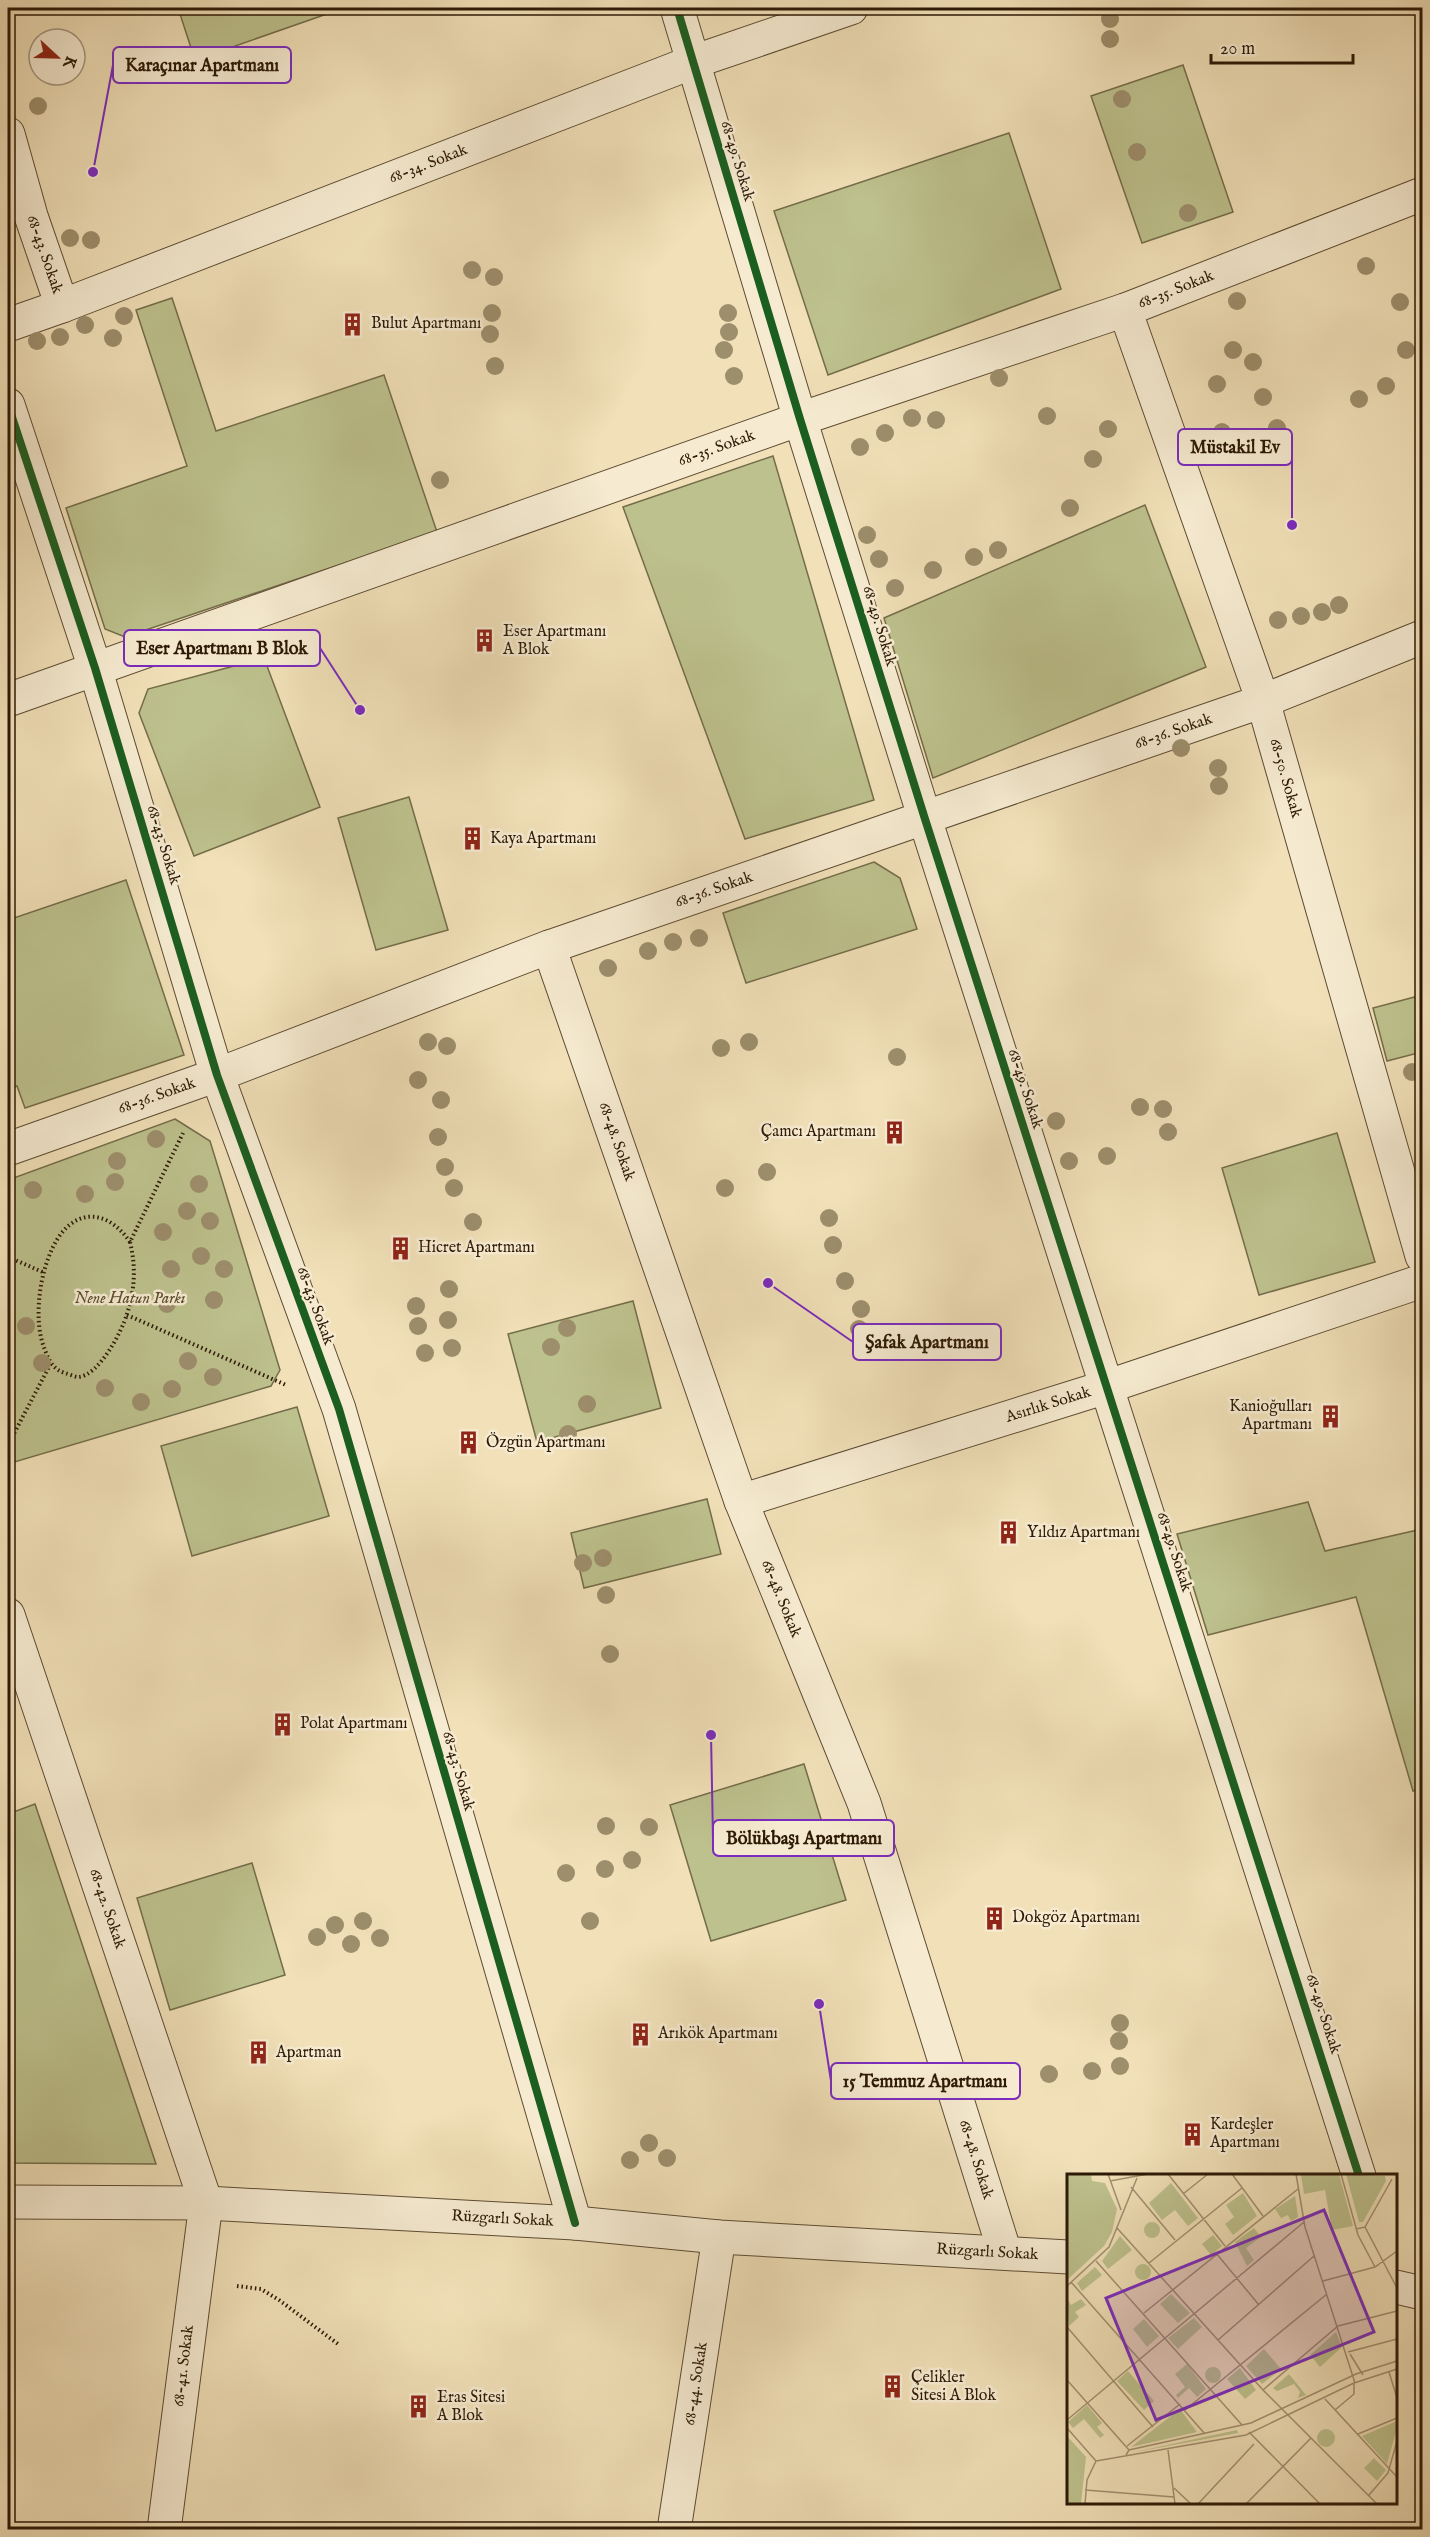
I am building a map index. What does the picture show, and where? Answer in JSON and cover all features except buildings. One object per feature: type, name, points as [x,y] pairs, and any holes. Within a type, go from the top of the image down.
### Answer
[{"type":"street","name":"68-49. Sokak","points":[[677,8],[800,419],[925,819],[1359,2174]]},
{"type":"street","name":"68-34. Sokak","points":[[8,325],[693,62],[851,8]]},
{"type":"street","name":"68-43. Sokak","points":[[8,134],[62,306]]},
{"type":"street","name":"68-35. Sokak","points":[[8,700],[800,419],[1125,310],[1422,194]]},
{"type":"street","name":"68-50. Sokak","points":[[1125,310],[1263,701],[1422,1256]]},
{"type":"street","name":"68-43. Sokak","points":[[8,405],[96,668],[217,1076],[339,1409],[575,2223]]},
{"type":"street","name":"68-36. Sokak","points":[[8,1149],[217,1076],[549,947],[1263,701],[1422,637]]},
{"type":"street","name":"68-48. Sokak","points":[[549,947],[741,1501],[864,1803],[1005,2253]]},
{"type":"street","name":"Asırlık Sokak","points":[[741,1501],[1106,1387],[1422,1281]]},
{"type":"street","name":"68-42. Sokak","points":[[8,1615],[206,2203]]},
{"type":"street","name":"Rüzgarlı Sokak","points":[[8,2202],[206,2203],[575,2223],[719,2237],[1067,2258]]},
{"type":"street","name":"68-41. Sokak","points":[[164,2529],[206,2203]]},
{"type":"street","name":"68-44. Sokak","points":[[674,2529],[719,2237]]},
{"type":"street","points":[[1397,2287],[1422,2293]]},
{"type":"path","points":[[130,1242],[176,1144],[217,1076]]},
{"type":"path","points":[[96,1216],[108,1219],[123,1231],[130,1242],[134,1257],[133,1290],[127,1316],[114,1343],[103,1359],[86,1374],[78,1377],[59,1371],[51,1363],[44,1348],[38,1318],[45,1273],[53,1247],[66,1229],[80,1219],[96,1216]]},
{"type":"path","points":[[8,1257],[45,1273]]},
{"type":"path","points":[[127,1316],[339,1409]]},
{"type":"path","points":[[8,1445],[51,1363]]},
{"type":"path","points":[[279,2300],[339,2344]]},
{"type":"green space","points":[[178,8],[344,8],[195,60]]},
{"type":"green space","points":[[1183,65],[1233,212],[1142,243],[1091,96]]},
{"type":"green space","points":[[1009,133],[1061,289],[828,375],[774,211]]},
{"type":"green space","points":[[172,298],[216,431],[384,375],[437,532],[125,637],[105,629],[66,508],[187,466],[136,310]]},
{"type":"green space","points":[[773,456],[874,800],[745,839],[623,507]]},
{"type":"green space","points":[[1145,505],[1206,667],[933,778],[884,618]]},
{"type":"green space","points":[[264,658],[320,807],[194,856],[139,713],[148,689]]},
{"type":"green space","points":[[409,797],[448,930],[376,950],[338,818]]},
{"type":"green space","points":[[874,862],[900,878],[917,929],[746,983],[723,913]]},
{"type":"green space","points":[[126,880],[184,1055],[25,1108],[17,1086],[8,1089],[8,920]]},
{"type":"green space","points":[[1422,995],[1422,1052],[1387,1061],[1373,1008]]},
{"type":"green space","name":"Nene Hatun Parkı","points":[[175,1119],[210,1141],[280,1370],[271,1386],[11,1463],[8,1461],[8,1180]]},
{"type":"green space","points":[[1337,1133],[1375,1262],[1259,1295],[1222,1168]]},
{"type":"green space","points":[[633,1301],[661,1408],[537,1442],[508,1334]]},
{"type":"green space","points":[[297,1407],[329,1516],[192,1556],[161,1446]]},
{"type":"green space","points":[[707,1499],[721,1554],[584,1588],[571,1533]]},
{"type":"green space","points":[[1308,1502],[1325,1551],[1422,1529],[1422,1789],[1413,1791],[1356,1597],[1208,1635],[1177,1534]]},
{"type":"green space","points":[[804,1764],[846,1900],[711,1941],[670,1805]]},
{"type":"green space","points":[[35,1804],[156,2164],[8,2163],[8,1814]]},
{"type":"green space","points":[[252,1863],[285,1975],[170,2010],[137,1898]]},
{"type":"cycle path","points":[[677,8],[800,419],[925,819],[1358,2174]]},
{"type":"cycle path","points":[[8,405],[95,668],[217,1075],[339,1409],[575,2223]]},
{"type":"place","name":"Karaçınar Apartmanı","points":[[93,172]]},
{"type":"place","name":"Bulut Apartmanı","points":[[353,324]]},
{"type":"place","name":"Müstakil Ev","points":[[1292,525]]},
{"type":"place","name":"Eser Apartmanı A Blok","points":[[485,641]]},
{"type":"place","name":"Eser Apartmanı B Blok","points":[[360,710]]},
{"type":"place","name":"Kaya Apartmanı","points":[[472,839]]},
{"type":"place","name":"Çamcı Apartmanı","points":[[894,1132]]},
{"type":"place","name":"Hicret Apartmanı","points":[[400,1248]]},
{"type":"place","name":"Şafak Apartmanı","points":[[768,1283]]},
{"type":"place","name":"Kanioğulları Apartmanı","points":[[1330,1416]]},
{"type":"place","name":"Özgün Apartmanı","points":[[468,1443]]},
{"type":"place","name":"Yıldız Apartmanı","points":[[1009,1533]]},
{"type":"place","name":"Polat Apartmanı","points":[[282,1724]]},
{"type":"place","name":"Bölükbaşı Apartmanı","points":[[711,1735]]},
{"type":"place","name":"Dokgöz Apartmanı","points":[[994,1918]]},
{"type":"place","name":"15 Temmuz Apartmanı","points":[[819,2004]]},
{"type":"place","name":"Arıkök Apartmanı","points":[[640,2034]]},
{"type":"place","name":"Apartman","points":[[258,2053]]},
{"type":"place","name":"Kardeşler Apartmanı","points":[[1192,2134]]},
{"type":"place","name":"Çelikler Sitesi A Blok","points":[[893,2387]]},
{"type":"place","name":"Eras Sitesi A Blok","points":[[419,2407]]}]
